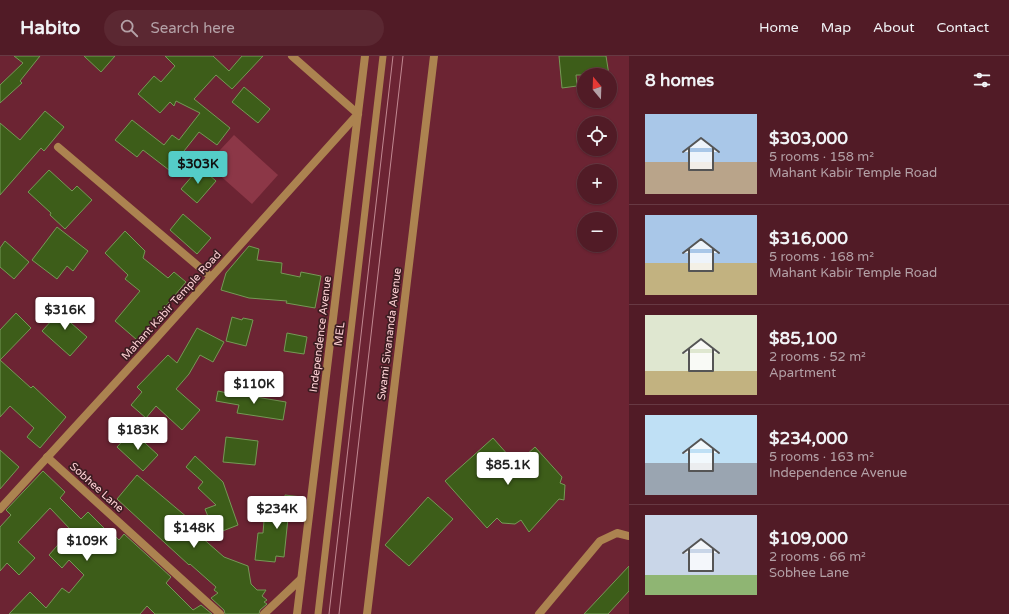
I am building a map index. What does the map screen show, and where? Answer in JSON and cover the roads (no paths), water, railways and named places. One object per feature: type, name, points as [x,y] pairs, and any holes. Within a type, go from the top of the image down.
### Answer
[{"type":"street","points":[[292,56],[358,114]]},
{"type":"street","name":"Independence Avenue","points":[[297,614],[365,56]]},
{"type":"street","name":"Swami Sivananda Avenue","points":[[367,614],[434,56]]},
{"type":"street","name":"Mahant Kabir Temple Road","points":[[0,509],[358,114]]},
{"type":"street","points":[[58,147],[211,277]]},
{"type":"street","name":"Sobhee Lane","points":[[47,457],[220,614]]},
{"type":"street","points":[[539,614],[600,541],[617,534],[629,536]]},
{"type":"street","points":[[264,614],[301,579]]},
{"type":"lane","name":"MEL","points":[[318,614],[383,56]]},
{"type":"tram line","points":[[329,614],[393,56]]},
{"type":"tram line","points":[[339,614],[403,56]]}]
